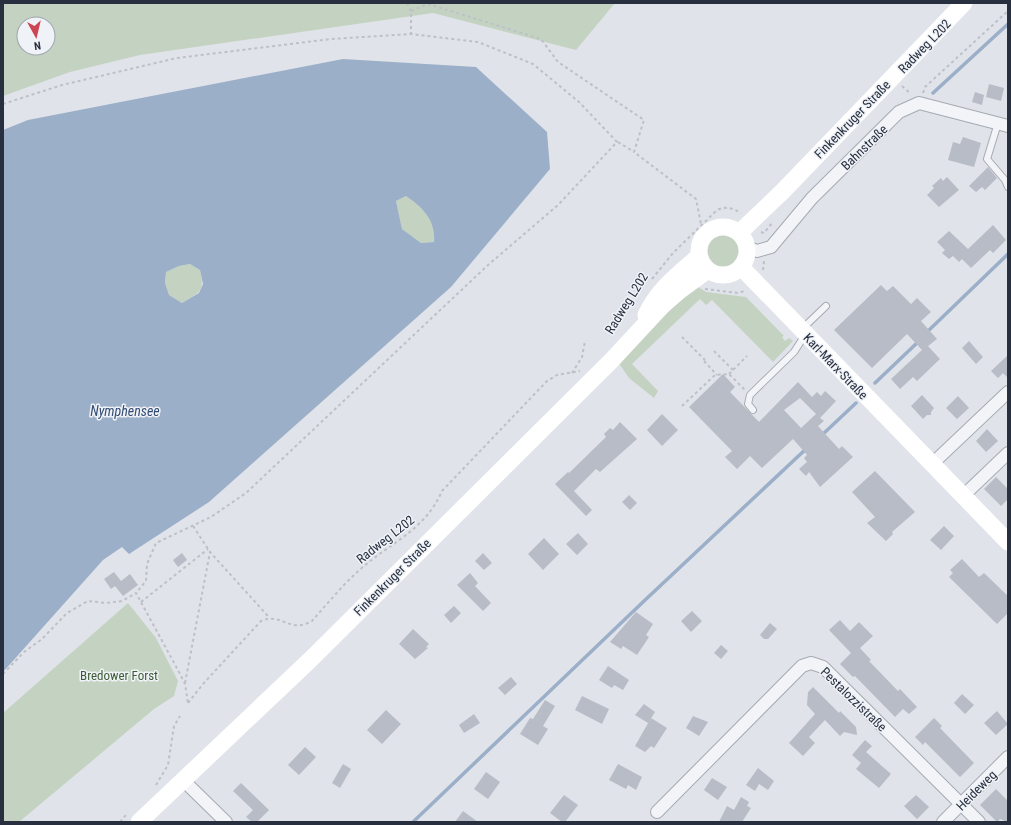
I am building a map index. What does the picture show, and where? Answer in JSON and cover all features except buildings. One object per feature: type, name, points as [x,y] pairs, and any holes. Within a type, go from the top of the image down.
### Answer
[{"type":"main road","name":"Finkenkruger Straße","points":[[745,234],[782,192],[964,3]]},
{"type":"main road","points":[[728,228],[745,234],[746,258],[737,271],[725,275],[719,275],[704,263],[700,242],[711,230],[728,228]]},
{"type":"main road","name":"Finkenkruger Straße","points":[[134,818],[183,780],[310,660],[641,329],[656,296],[664,286],[704,263]]},
{"type":"main road","name":"Karl-Marx-Straße","points":[[741,267],[1008,542]]},
{"type":"street","name":"Bahnstraße","points":[[745,234],[757,251],[771,247],[812,198],[900,112],[919,102]]},
{"type":"street","points":[[919,102],[1003,124]]},
{"type":"street","points":[[932,464],[1008,392]]},
{"type":"street","points":[[963,496],[1008,453]]},
{"type":"street","name":"Pestalozzistraße","points":[[657,812],[789,678],[802,666],[811,663],[823,667],[960,805],[979,822]]},
{"type":"street","name":"Heideweg","points":[[943,822],[1008,757]]},
{"type":"street","points":[[183,780],[226,822]]},
{"type":"lane","points":[[1003,124],[987,159],[1005,180],[1008,187]]},
{"type":"lane","points":[[753,410],[748,404],[750,395],[794,352],[803,332],[826,306]]},
{"type":"path","points":[[407,3],[410,11],[411,34]]},
{"type":"path","points":[[410,11],[428,4],[541,39],[558,62],[644,120],[634,152]]},
{"type":"path","points":[[900,84],[919,102],[925,88],[1008,11]]},
{"type":"path","points":[[3,104],[62,85],[177,58],[331,39],[411,34],[478,42],[533,64],[579,102],[617,142],[634,152],[696,198],[701,224]]},
{"type":"path","points":[[3,674],[24,652],[42,639],[67,613],[88,601],[106,603],[116,602],[136,593],[146,582],[147,564],[156,543],[211,517],[246,493],[488,265],[558,205],[617,142]]},
{"type":"path","name":"Radweg L202","points":[[648,283],[701,224],[717,210],[723,207],[733,208],[742,215],[745,234],[764,232],[774,220]]},
{"type":"path","points":[[682,337],[717,375]]},
{"type":"path","points":[[572,372],[582,358],[585,341]]},
{"type":"path","points":[[714,351],[733,370]]},
{"type":"path","points":[[682,406],[715,375],[729,374],[747,356]]},
{"type":"path","name":"Radweg L202","points":[[268,618],[274,618],[298,626],[303,626],[312,621],[362,568],[421,524],[436,505],[442,491],[547,381],[557,376],[584,369]]},
{"type":"path","points":[[729,374],[750,395]]},
{"type":"path","points":[[136,593],[185,684],[188,703],[203,684],[256,627],[268,618],[267,615],[210,552],[193,526]]},
{"type":"path","points":[[141,602],[208,549]]},
{"type":"path","points":[[185,684],[210,552]]},
{"type":"path","points":[[154,788],[164,776],[168,765],[174,726],[180,716]]},
{"type":"path","points":[[120,822],[134,818]]},
{"type":"green space","points":[[3,3],[615,3],[576,50],[433,13],[140,55],[70,72],[3,96]]},
{"type":"green space","points":[[406,196],[423,210],[431,221],[434,242],[421,243],[402,229],[396,201]]},
{"type":"green space","points":[[728,233],[737,238],[741,244],[741,258],[737,264],[728,269],[720,269],[711,264],[707,258],[706,247],[711,238],[717,234]]},
{"type":"green space","points":[[190,264],[200,270],[202,283],[200,291],[197,294],[182,303],[169,295],[165,283],[166,272],[179,266]]},
{"type":"green space","points":[[695,285],[706,292],[746,297],[784,336],[782,337],[785,341],[789,338],[793,341],[773,362],[712,300],[706,305],[700,299],[632,364],[658,391],[654,398],[629,378],[618,362]]},
{"type":"green space","name":"Bredower Forst","points":[[128,603],[156,638],[178,681],[174,696],[154,709],[19,822],[3,822],[3,713]]},
{"type":"water","name":"Nymphensee","points":[[343,59],[476,67],[547,132],[550,169],[451,287],[209,502],[129,554],[122,547],[103,560],[3,672],[3,130],[28,120]],"holes":[[[406,196],[427,215],[433,227],[434,242],[421,243],[402,229],[396,201]],[[190,264],[200,270],[203,284],[199,293],[182,303],[169,295],[165,283],[166,272],[179,266]]]},
{"type":"waterway","points":[[933,93],[1008,24]]},
{"type":"waterway","points":[[926,333],[1008,254]]},
{"type":"waterway","points":[[875,383],[919,341]]},
{"type":"waterway","points":[[822,435],[856,403]]},
{"type":"waterway","points":[[413,822],[643,602],[807,448]]}]
